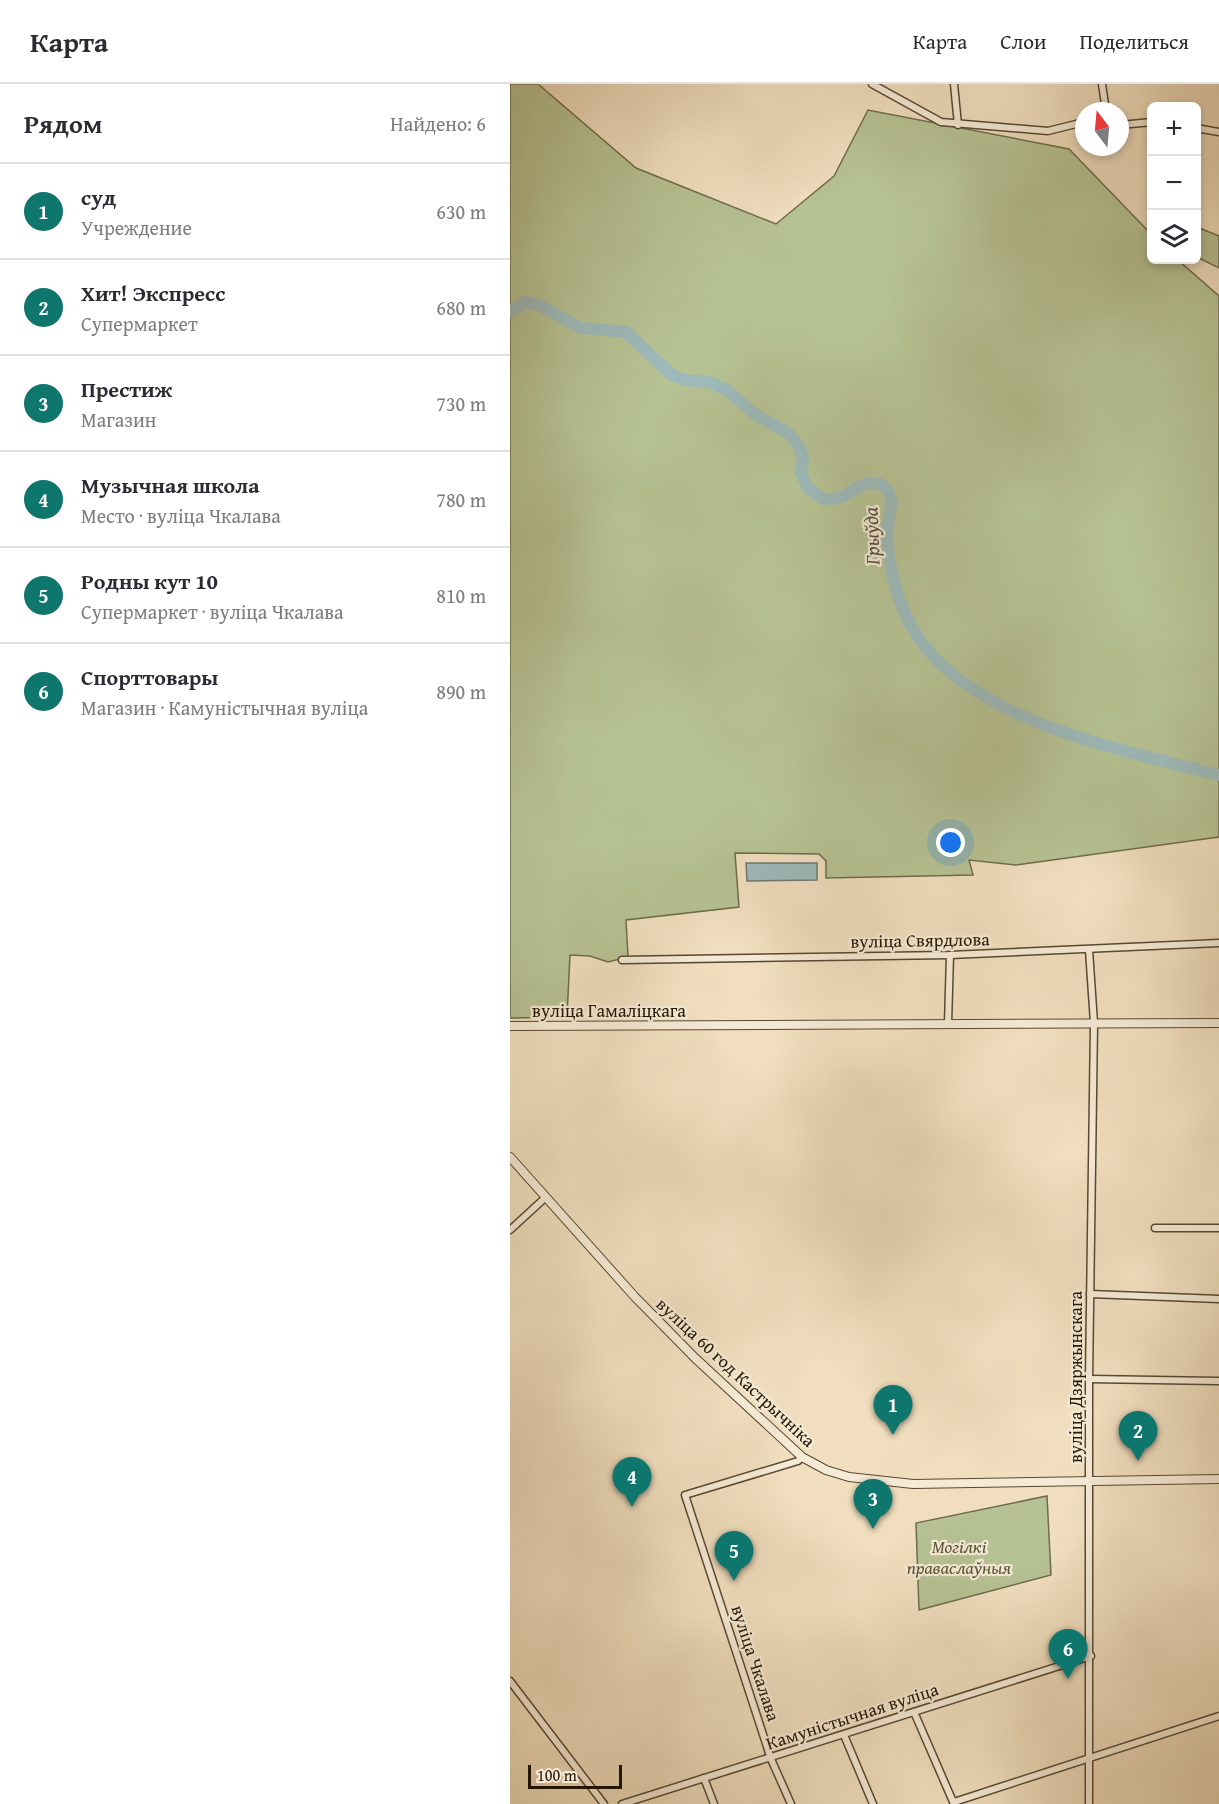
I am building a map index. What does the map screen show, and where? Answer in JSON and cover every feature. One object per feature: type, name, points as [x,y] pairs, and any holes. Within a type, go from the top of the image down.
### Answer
[{"type":"street","points":[[872,84],[941,122],[958,126],[1048,131],[1075,124]]},
{"type":"street","points":[[954,84],[958,126]]},
{"type":"street","points":[[1102,84],[1105,102]]},
{"type":"street","points":[[1129,123],[1147,122]]},
{"type":"street","points":[[1201,129],[1219,132]]},
{"type":"street","name":"вуліца Свярдлова","points":[[622,960],[950,955],[1219,943]]},
{"type":"street","name":"вуліца Дзяржынскага","points":[[1089,950],[1094,1023],[1089,1379],[1091,1656],[1089,1804]]},
{"type":"street","points":[[950,955],[948,1024],[1219,1023]]},
{"type":"street","name":"вуліца Гамаліцкага","points":[[510,1026],[948,1024]]},
{"type":"street","name":"вуліца 60 год Кастрычніка","points":[[510,1158],[686,1348],[802,1457],[826,1470],[876,1482],[913,1484],[1219,1479]]},
{"type":"street","points":[[510,1230],[546,1197]]},
{"type":"street","points":[[1155,1228],[1219,1228]]},
{"type":"street","points":[[1090,1294],[1219,1299]]},
{"type":"street","points":[[1089,1379],[1219,1381]]},
{"type":"street","name":"вуліца Чкалава","points":[[791,1804],[771,1759],[685,1495],[798,1461],[802,1457]]},
{"type":"street","name":"Камуністычная вуліца","points":[[622,1804],[635,1802],[704,1778],[771,1759],[1091,1656]]},
{"type":"street","points":[[510,1681],[604,1804]]},
{"type":"street","points":[[914,1712],[954,1803],[1219,1716]]},
{"type":"street","points":[[844,1735],[873,1804]]},
{"type":"street","points":[[704,1778],[714,1804]]},
{"type":"green space","points":[[510,84],[538,84],[636,168],[776,224],[834,176],[868,110],[1069,149],[1147,230],[1147,264],[1183,264],[1219,296],[1219,837],[1016,865],[969,860],[973,875],[826,878],[826,861],[819,854],[735,853],[739,907],[626,920],[628,957],[608,962],[590,956],[570,955],[567,1017],[510,1018]]},
{"type":"green space","points":[[1201,229],[1219,236],[1219,268],[1201,259]]},
{"type":"green space","name":"Могілкі праваслаўныя","points":[[1047,1496],[1051,1575],[919,1610],[916,1523]]},
{"type":"water","points":[[746,863],[817,863],[817,880],[747,881]]},
{"type":"waterway","name":"Грыўда","points":[[510,312],[525,302],[539,305],[581,328],[626,332],[672,375],[685,380],[709,382],[725,389],[756,415],[790,434],[799,446],[803,459],[801,473],[808,488],[823,499],[841,497],[869,483],[879,484],[886,488],[891,500],[887,530],[891,569],[906,615],[922,643],[932,655],[960,680],[992,701],[1066,733],[1219,775]]},
{"type":"place","name":"суд","points":[[893,1435]]},
{"type":"place","name":"Хит! Экспресс","points":[[1138,1461]]},
{"type":"place","name":"Музычная школа","points":[[632,1507]]},
{"type":"place","name":"Престиж","points":[[873,1529]]},
{"type":"place","name":"Родны кут 10","points":[[734,1581]]},
{"type":"place","name":"Спорттовары","points":[[1068,1679]]}]
